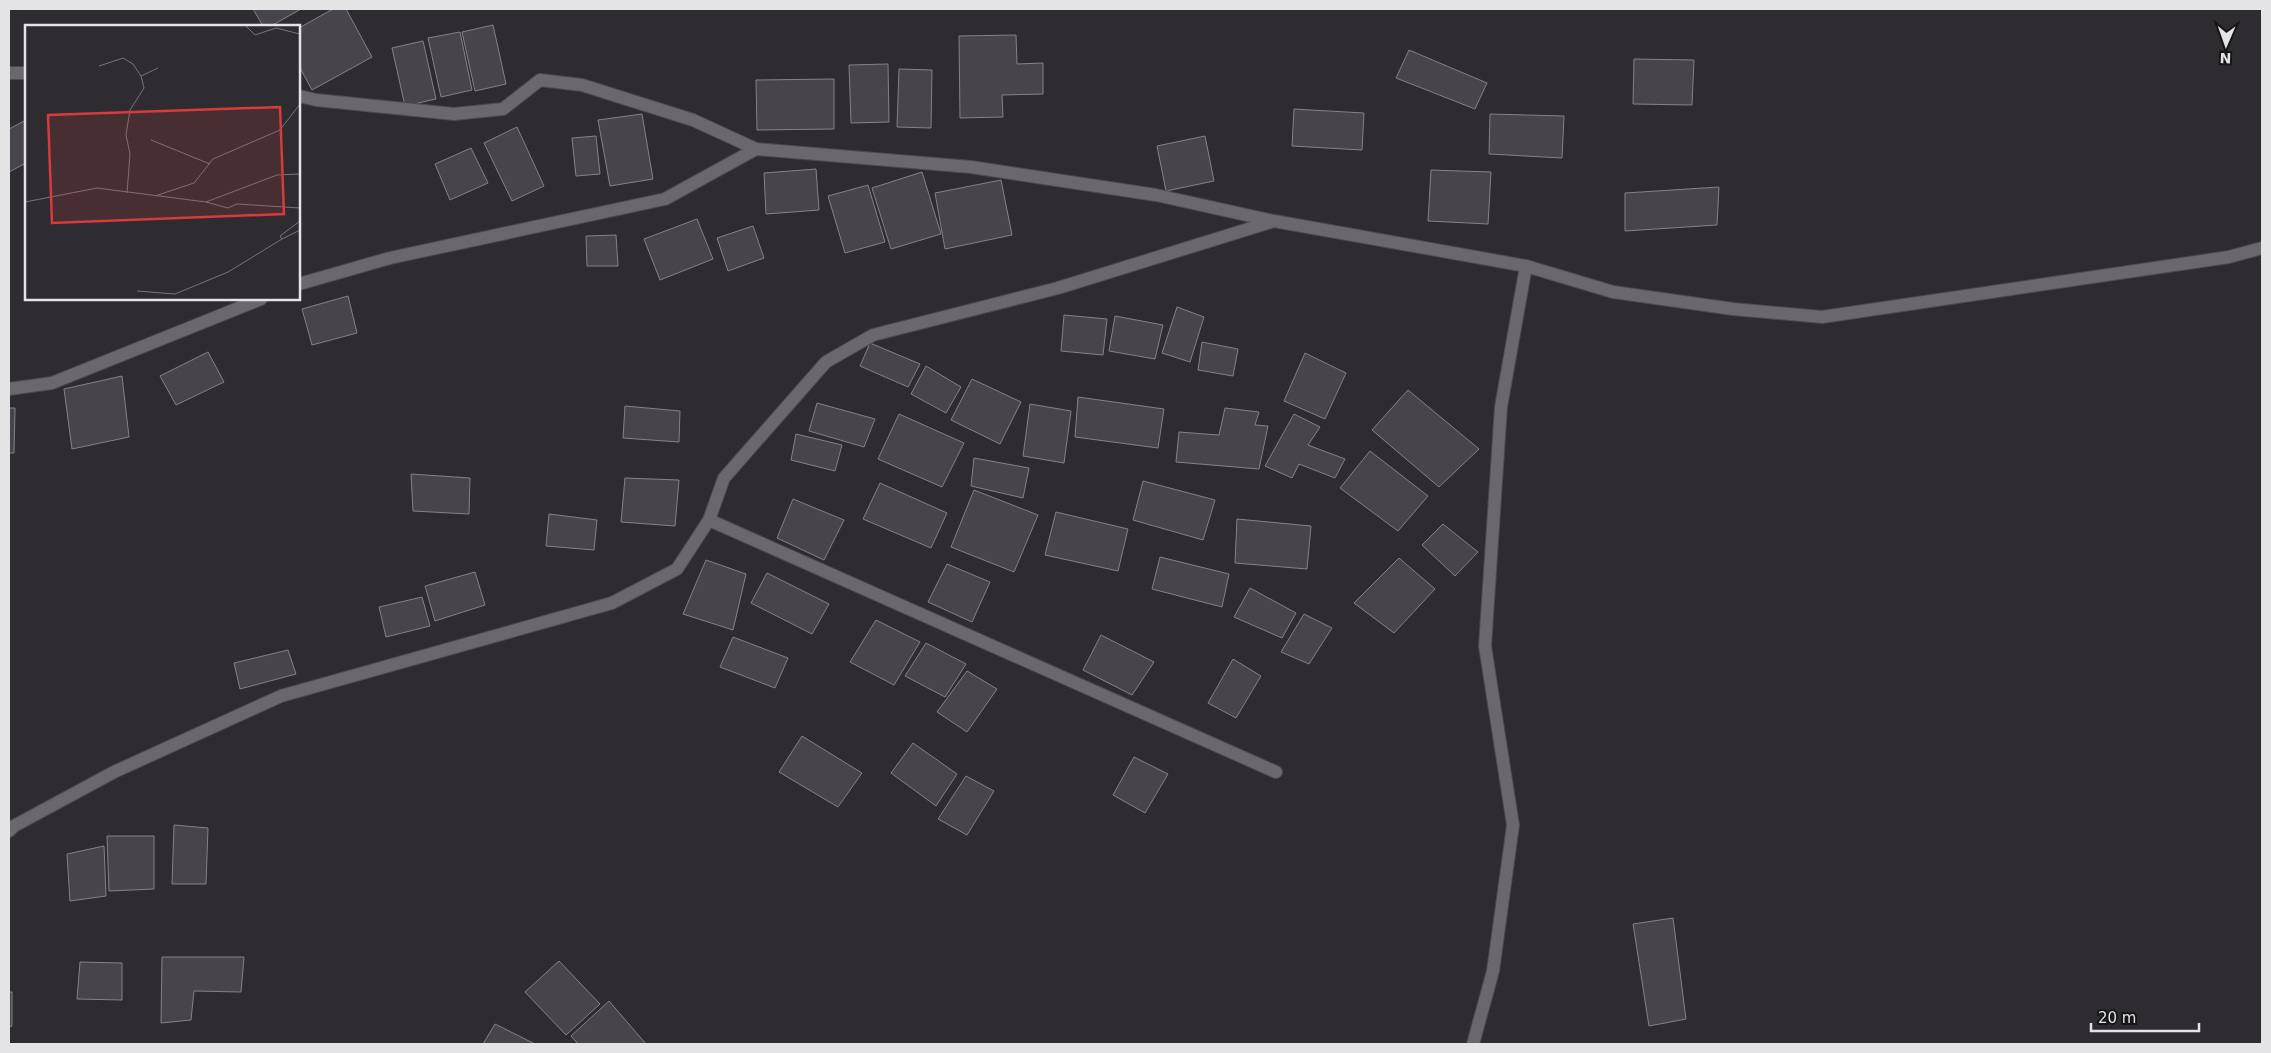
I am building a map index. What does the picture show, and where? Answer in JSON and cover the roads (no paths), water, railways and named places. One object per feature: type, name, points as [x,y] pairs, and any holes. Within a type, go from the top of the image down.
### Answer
[{"type":"street","points":[[9,74],[25,73]]},
{"type":"street","points":[[300,96],[316,100],[454,114],[503,109],[540,80],[582,85],[693,120],[756,149],[971,167],[1156,195],[1274,221],[1526,266],[1613,292],[1733,309],[1822,317],[2229,256],[2262,248]]},
{"type":"street","points":[[300,284],[390,258],[665,199],[756,149]]},
{"type":"street","points":[[9,831],[14,826],[114,772],[280,696],[612,603],[677,569],[709,520],[724,478],[826,362],[873,335],[1058,288],[1274,221]]},
{"type":"street","points":[[1472,1044],[1493,971],[1512,824],[1486,646],[1501,407],[1526,266]]},
{"type":"street","points":[[9,389],[52,383],[259,300]]},
{"type":"street","points":[[709,520],[1276,772]]}]
